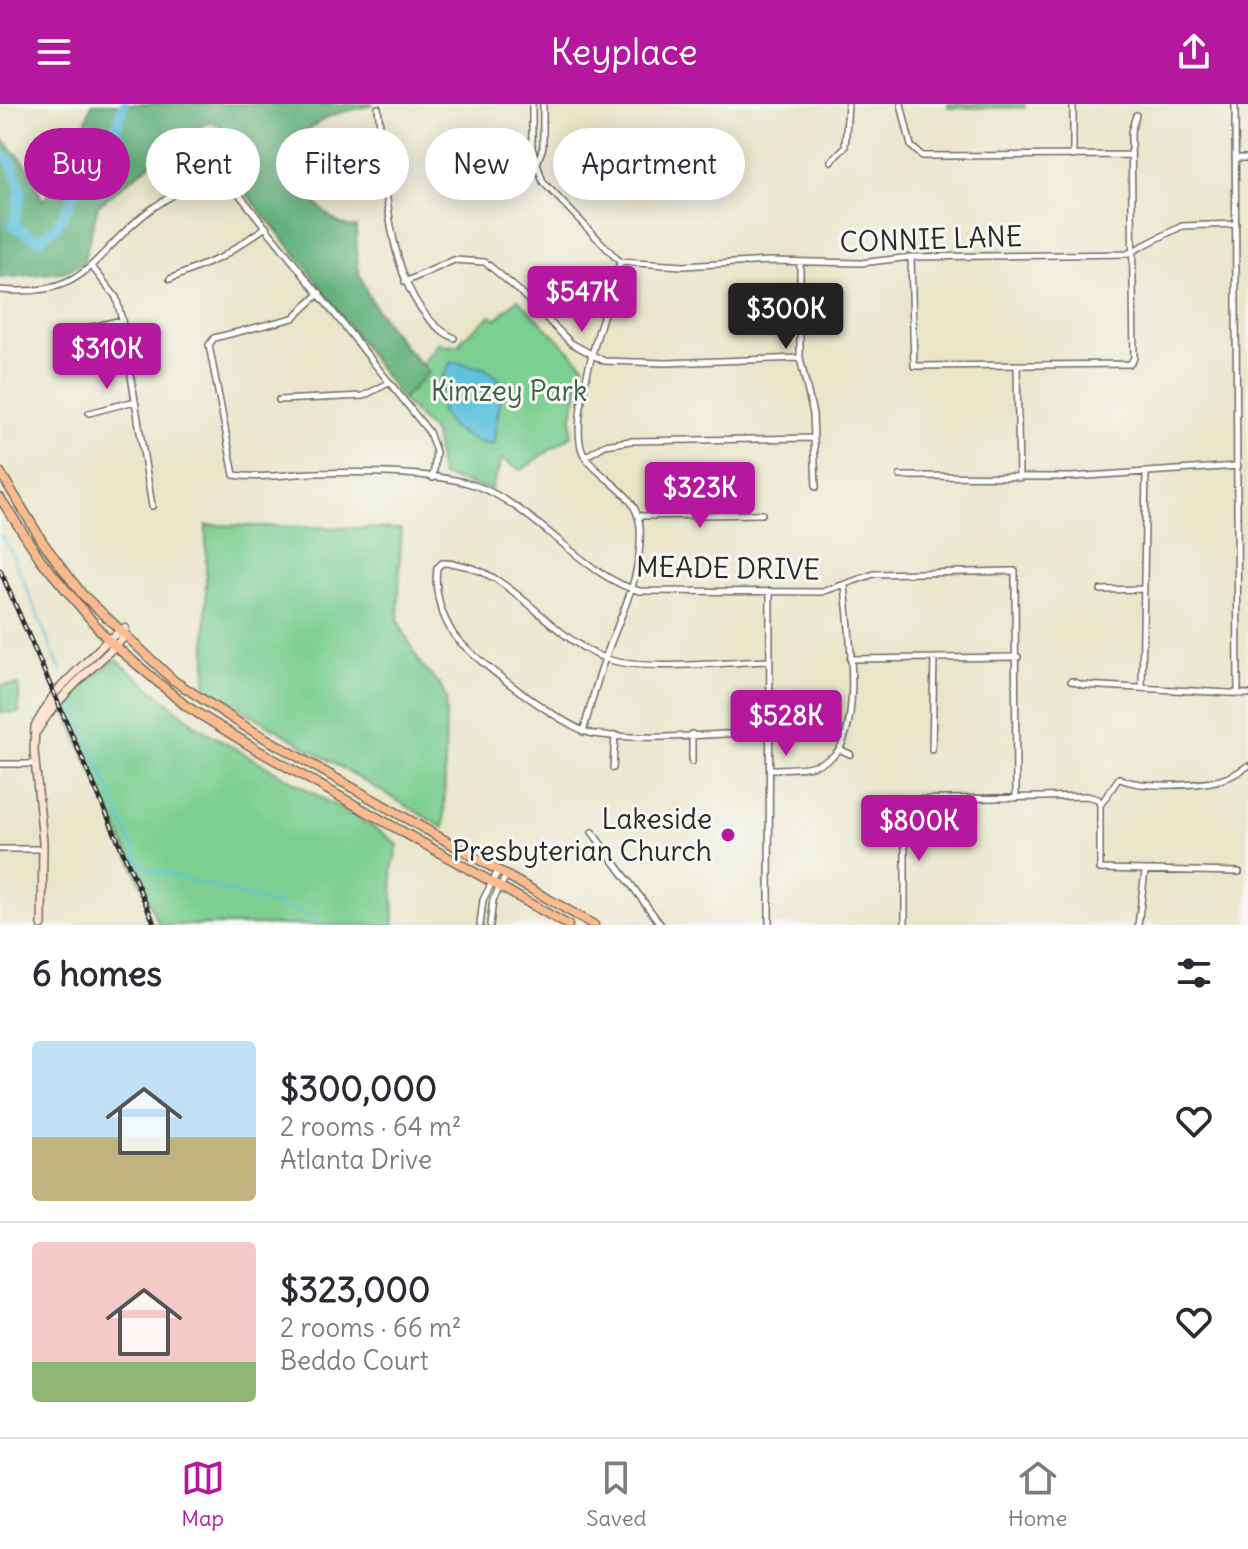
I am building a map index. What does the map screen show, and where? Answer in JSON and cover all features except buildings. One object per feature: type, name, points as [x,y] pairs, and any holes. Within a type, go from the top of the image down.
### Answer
[{"type":"main road","points":[[0,472],[44,544],[82,594],[121,634],[191,693],[330,776],[594,925]]},
{"type":"main road","points":[[0,498],[41,560],[111,643],[194,711],[568,925]]},
{"type":"main road","points":[[42,925],[43,849],[35,734],[44,707],[121,634]]},
{"type":"main road","points":[[324,787],[330,776]]},
{"type":"street","points":[[532,104],[532,148],[549,191],[620,262],[577,429],[585,457],[632,501],[638,516],[640,546],[633,590],[605,658],[583,732]]},
{"type":"street","points":[[538,162],[543,147],[543,104]]},
{"type":"street","points":[[831,161],[840,155],[848,137],[848,104]]},
{"type":"street","points":[[901,104],[914,152],[922,156],[1131,155]]},
{"type":"street","points":[[1073,104],[1073,156]]},
{"type":"street","points":[[1235,104],[1238,694]]},
{"type":"street","points":[[378,108],[381,128]]},
{"type":"street","points":[[911,257],[914,366],[1110,365],[1133,361],[1131,155],[1132,123],[1136,115]]},
{"type":"street","points":[[1235,158],[1248,158]]},
{"type":"street","points":[[0,290],[41,290],[93,268],[147,212],[215,172],[221,172],[320,293],[387,384],[429,432],[436,452],[433,478]]},
{"type":"street","points":[[390,200],[396,249],[405,282],[434,326],[454,338]]},
{"type":"street","name":"CONNIE LANE","points":[[620,262],[683,266],[861,263],[911,257],[1131,253],[1176,228],[1236,224]]},
{"type":"street","points":[[170,279],[222,257],[266,227]]},
{"type":"street","points":[[405,282],[454,260],[485,262],[571,343],[593,358],[666,363],[800,358]]},
{"type":"street","points":[[800,262],[800,358],[813,414],[816,487]]},
{"type":"street","points":[[93,268],[116,297],[122,320],[152,506]]},
{"type":"street","points":[[1237,276],[1248,276]]},
{"type":"street","name":"MEADE DRIVE","points":[[320,293],[293,318],[211,341],[209,349],[234,475],[341,473],[433,478],[471,484],[507,500],[616,583],[633,590],[822,592],[874,574],[1011,570],[1017,574],[1018,657]]},
{"type":"street","points":[[79,330],[122,320]]},
{"type":"street","points":[[1017,366],[1019,478]]},
{"type":"street","points":[[279,400],[363,396],[387,384]]},
{"type":"street","points":[[89,413],[135,401]]},
{"type":"street","points":[[585,457],[605,445],[630,441],[814,438]]},
{"type":"street","points":[[900,476],[1019,478],[1239,466]]},
{"type":"street","points":[[1142,687],[1146,472]]},
{"type":"street","points":[[638,516],[762,514]]},
{"type":"street","points":[[770,661],[631,663],[605,658],[540,615],[486,573],[468,565],[442,563],[437,568],[439,603],[445,620],[459,641],[486,664],[583,732],[615,735],[771,732]]},
{"type":"street","points":[[772,769],[810,766],[828,759],[839,749],[850,720],[845,585]]},
{"type":"street","points":[[1101,590],[1143,589]]},
{"type":"street","points":[[769,925],[772,769],[770,591]]},
{"type":"street","points":[[1238,591],[1248,591]]},
{"type":"street","points":[[850,659],[1018,657],[1016,798]]},
{"type":"street","points":[[932,750],[934,658]]},
{"type":"street","points":[[1071,681],[1083,685],[1248,694]]},
{"type":"street","points":[[692,734],[692,762]]},
{"type":"street","points":[[613,768],[615,735]]},
{"type":"street","points":[[839,749],[850,754]]},
{"type":"street","points":[[0,764],[36,764]]},
{"type":"street","points":[[1100,805],[1119,778],[1132,784],[1208,782],[1227,778],[1248,766]]},
{"type":"street","points":[[905,925],[905,800],[1087,796],[1098,799],[1100,805],[1100,869],[1239,872]]},
{"type":"street","points":[[592,832],[661,925]]},
{"type":"street","points":[[0,849],[43,849]]},
{"type":"street","points":[[1138,925],[1145,872]]},
{"type":"street","points":[[480,925],[483,900],[502,873]]},
{"type":"street","points":[[490,925],[496,884]]},
{"type":"green space","points":[[92,104],[374,104],[326,118],[311,128],[276,128],[276,200],[314,200],[331,218],[356,227],[358,266],[368,294],[397,337],[429,372],[402,400],[307,268],[252,200],[260,200],[260,128],[220,128],[220,125],[209,122],[198,128],[146,128],[146,167],[130,180],[130,128],[83,128]]},
{"type":"green space","points":[[948,104],[1025,104],[1025,108],[948,108]]},
{"type":"green space","points":[[0,136],[24,162],[24,200],[105,200],[98,206],[83,264],[62,272],[0,278]]},
{"type":"green space","name":"Kimzey Park","points":[[518,299],[584,365],[572,416],[571,436],[521,470],[502,459],[491,490],[441,476],[434,433],[402,400],[428,372],[422,364],[439,342],[446,346],[460,345],[463,338],[491,315],[496,319]]},
{"type":"green space","points":[[206,525],[401,529],[398,621],[421,665],[440,685],[446,699],[444,828],[206,688]]},
{"type":"green space","points":[[116,659],[198,727],[383,833],[398,845],[392,870],[394,925],[159,925],[62,702]]},
{"type":"green space","points":[[0,685],[19,685],[19,713],[0,712]]},
{"type":"water","points":[[451,362],[484,368],[503,382],[493,445],[477,442],[452,428],[441,412],[443,376]]},
{"type":"waterway","points":[[0,154],[10,160],[22,189],[13,226],[39,240],[56,227],[75,193],[106,166],[123,104]]},
{"type":"waterway","points":[[0,535],[10,549],[61,671]]},
{"type":"waterway","points":[[72,699],[141,866],[310,915],[321,925]]},
{"type":"railway","points":[[0,570],[155,925]]},
{"type":"place","name":"Lakeside Presbyterian Church","points":[[728,835]]}]
